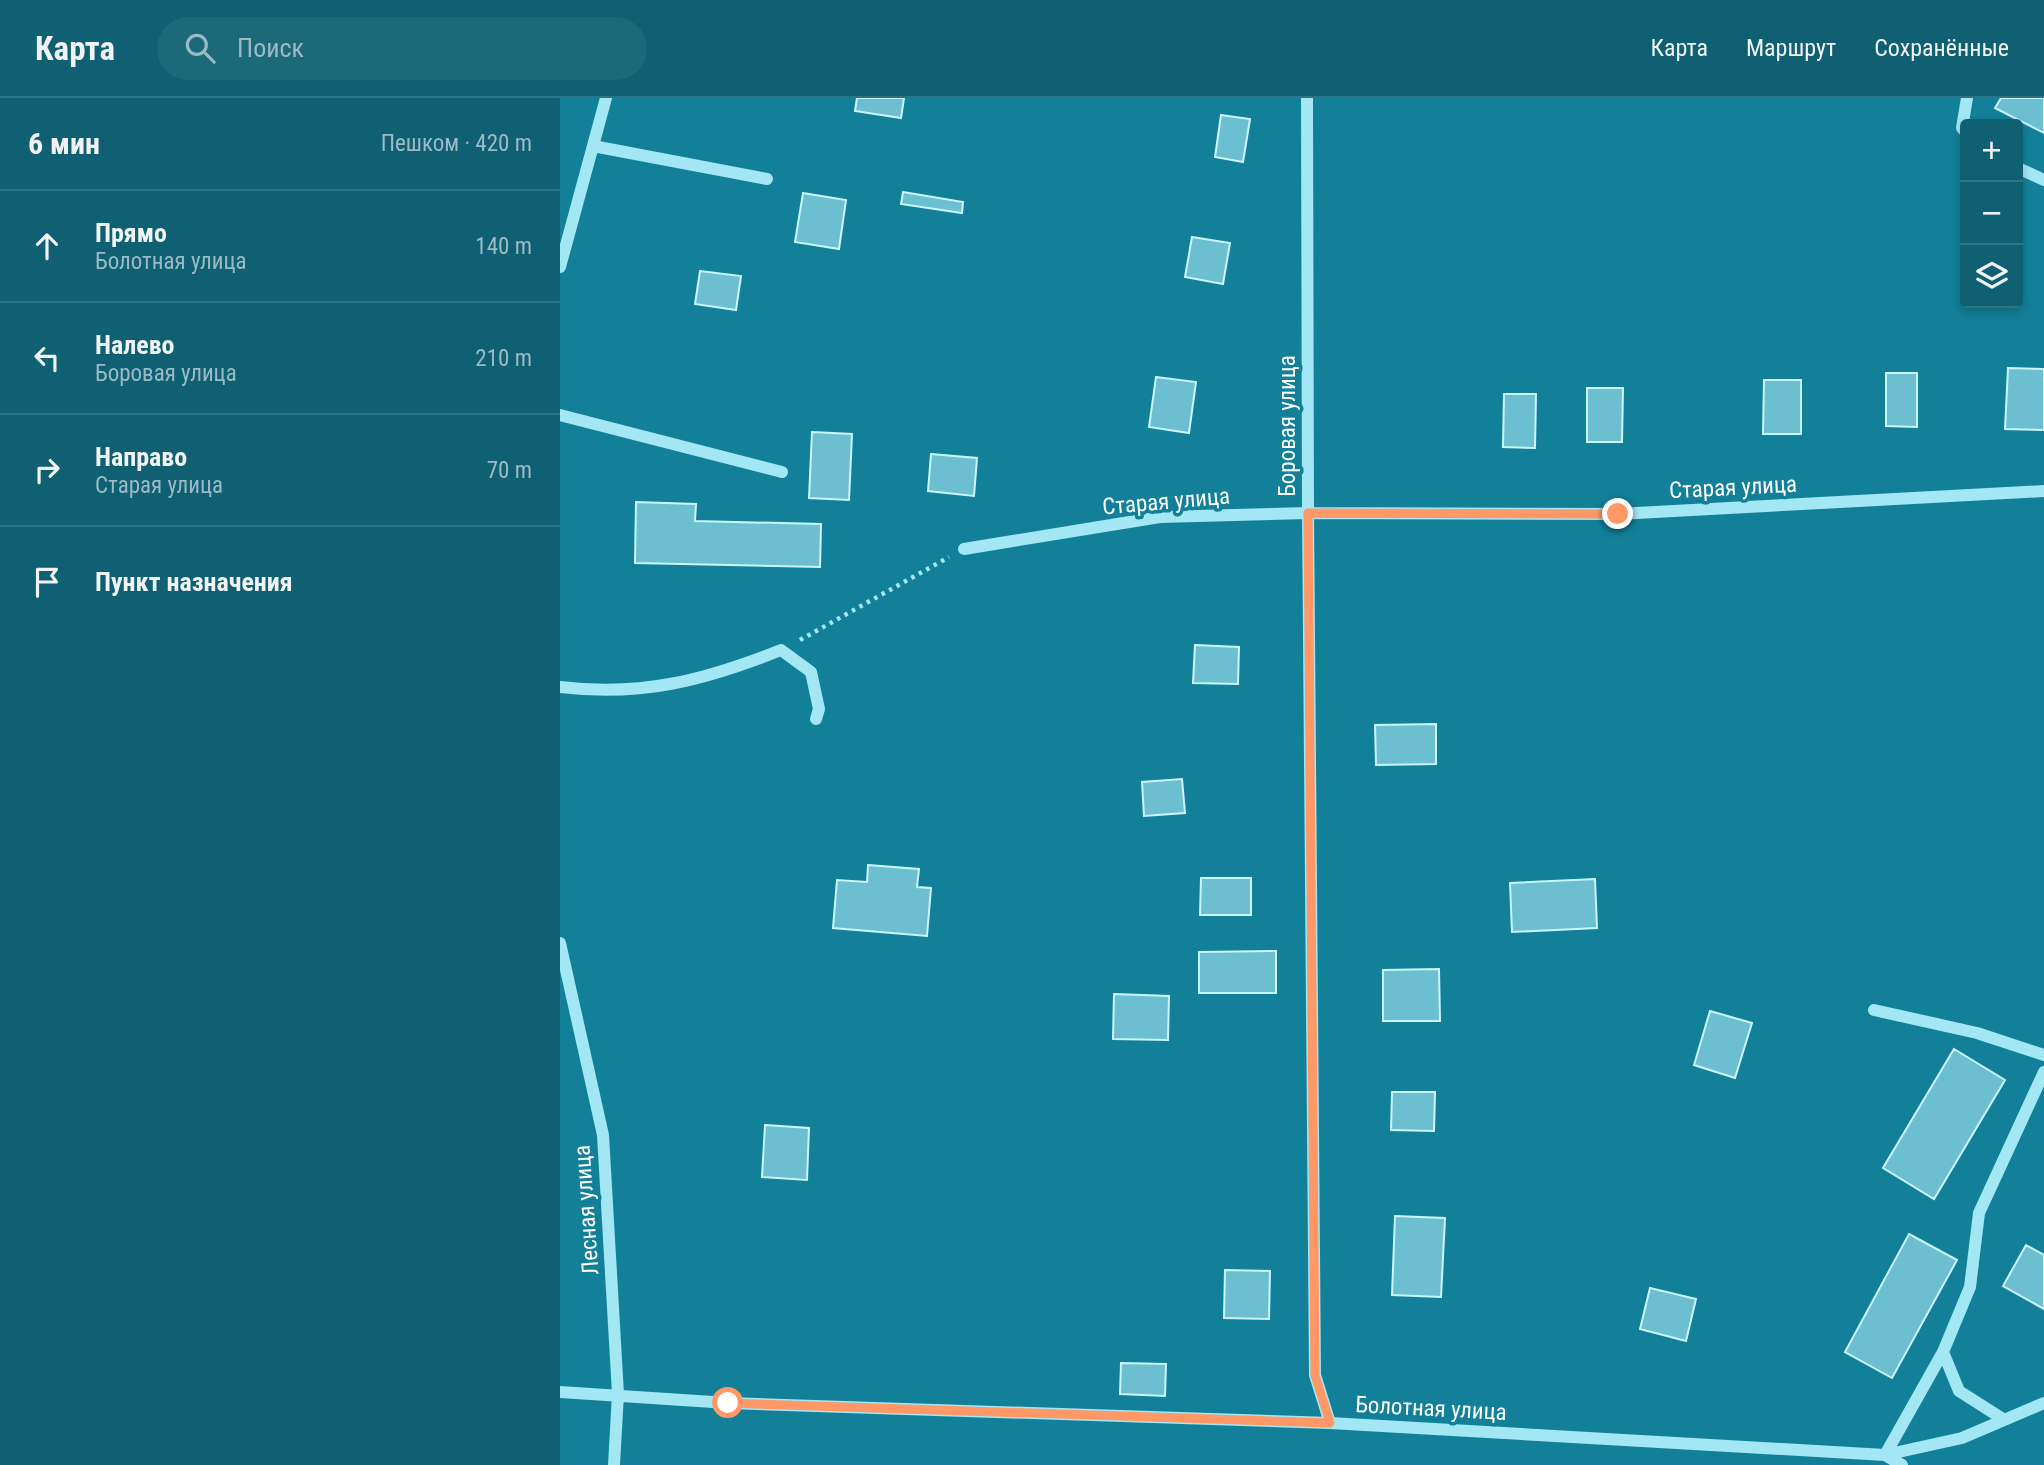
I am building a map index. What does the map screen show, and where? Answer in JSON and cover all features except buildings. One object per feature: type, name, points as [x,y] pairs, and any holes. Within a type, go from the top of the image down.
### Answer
[{"type":"street","points":[[560,267],[606,98]]},
{"type":"street","name":"Боровая улица","points":[[1307,98],[1315,1375],[1330,1423]]},
{"type":"street","points":[[1964,119],[1967,98]]},
{"type":"street","points":[[593,146],[767,179]]},
{"type":"street","points":[[2023,170],[2044,180]]},
{"type":"street","points":[[560,415],[782,472]]},
{"type":"street","name":"Старая улица","points":[[964,549],[1160,517],[1308,513],[1618,514],[2044,491]]},
{"type":"street","points":[[560,687],[597,691],[677,684],[730,670],[781,650],[811,672],[820,709],[816,719]]},
{"type":"street","name":"Лесная улица","points":[[560,943],[603,1135],[618,1394],[614,1465]]},
{"type":"street","points":[[1874,1010],[1977,1033],[2044,1055]]},
{"type":"street","points":[[1885,1455],[1943,1352],[1970,1287],[1979,1213],[2044,1072]]},
{"type":"street","points":[[1943,1352],[1959,1391],[2003,1419]]},
{"type":"street","name":"Болотная улица","points":[[560,1392],[728,1403],[1330,1423],[1885,1455],[1902,1465]]},
{"type":"street","points":[[1885,1455],[1962,1438],[2044,1403]]},
{"type":"path","points":[[781,650],[964,549]]},
{"type":"route","points":[[728,1403],[1330,1423],[1315,1375],[1308,513],[1618,514]]}]
